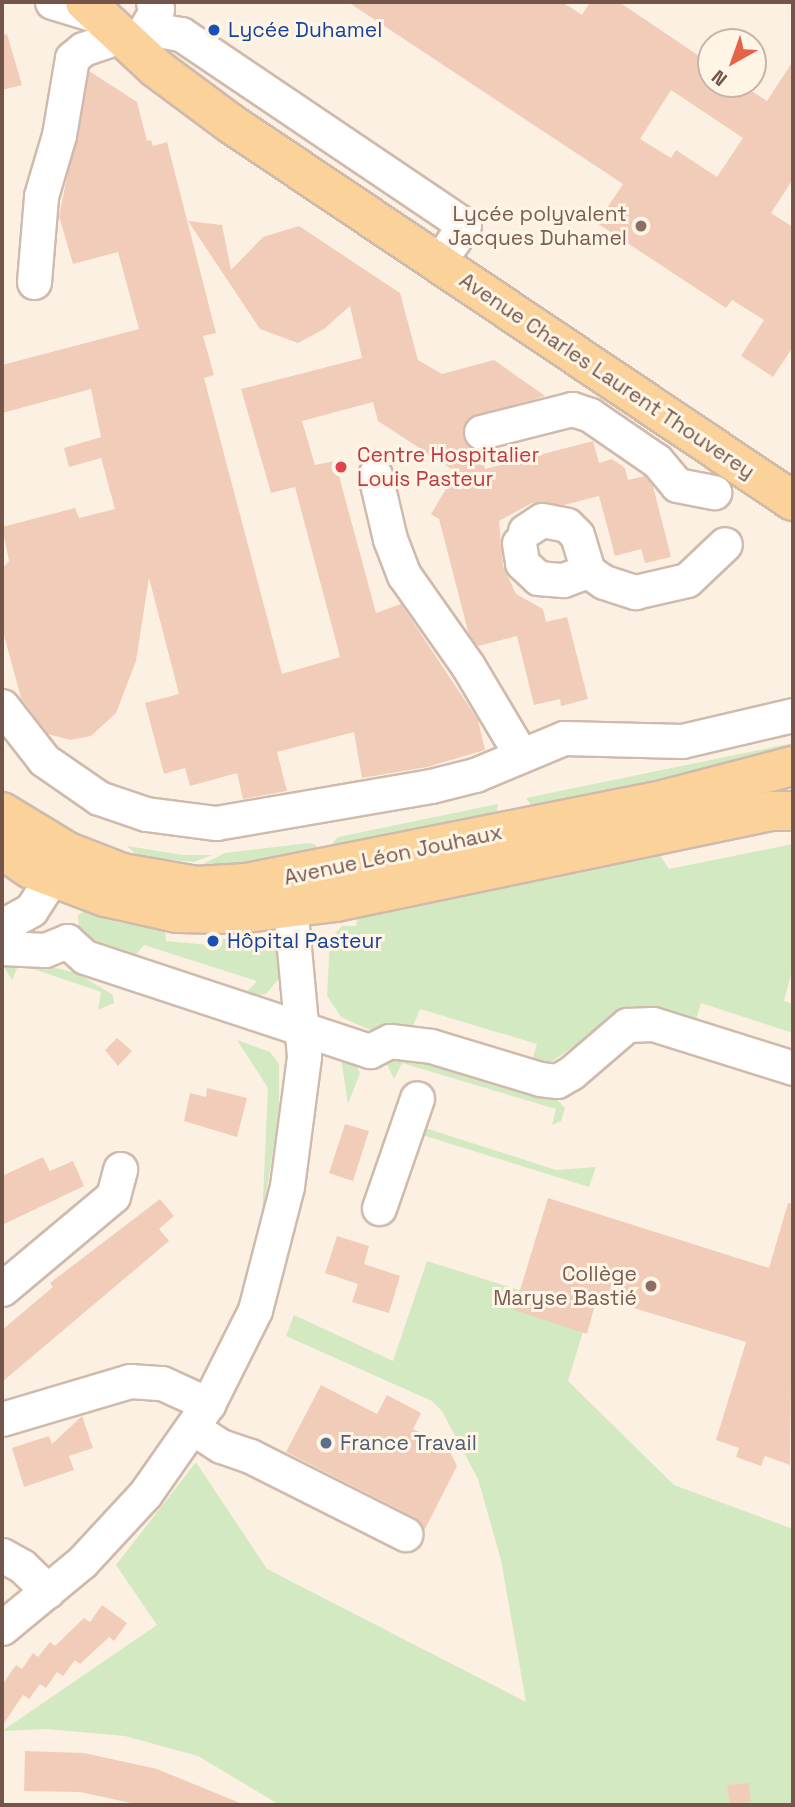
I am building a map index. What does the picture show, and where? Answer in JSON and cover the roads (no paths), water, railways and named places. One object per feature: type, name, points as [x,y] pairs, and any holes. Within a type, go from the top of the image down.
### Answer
[{"type":"main road","name":"Avenue Charles Laurent Thouverey","points":[[120,14],[201,74],[465,224],[793,472]]},
{"type":"main road","name":"Avenue Charles Laurent Thouverey","points":[[120,14],[230,123],[793,501]]},
{"type":"main road","name":"Avenue Léon Jouhaux","points":[[2,812],[56,874],[122,873],[197,886],[289,894],[793,766]]},
{"type":"main road","points":[[289,894],[786,806]]},
{"type":"main road","points":[[2,849],[56,874]]},
{"type":"street","points":[[52,2],[120,14]]},
{"type":"street","points":[[34,282],[41,196],[59,135],[72,58],[120,14]]},
{"type":"street","points":[[481,432],[572,409],[590,415],[657,461],[677,485],[714,492]]},
{"type":"street","points":[[375,475],[390,539],[404,575],[468,666],[521,755]]},
{"type":"street","points":[[588,571],[563,580],[538,578],[522,563],[522,537],[542,520],[567,525],[577,534],[588,571],[617,588],[649,591],[687,580],[725,544]]},
{"type":"street","points":[[2,706],[44,760],[77,786],[134,810],[183,821],[244,819],[431,786],[564,738],[682,741],[793,715]]},
{"type":"street","points":[[2,926],[32,910],[56,874]]},
{"type":"street","points":[[56,874],[67,941],[85,957],[370,1051],[390,1041],[431,1046],[556,1081],[627,1025],[653,1024],[793,1068]]},
{"type":"street","points":[[2,1628],[48,1591],[114,1531],[201,1416],[255,1310],[274,1247],[292,1153],[303,1030],[289,894]]},
{"type":"street","points":[[2,948],[45,950],[67,941]]},
{"type":"street","points":[[379,1208],[417,1098]]},
{"type":"street","points":[[2,1289],[113,1196],[120,1169]]},
{"type":"street","points":[[2,1419],[130,1381],[162,1383],[201,1416],[221,1446],[405,1534]]},
{"type":"street","points":[[2,1555],[22,1566],[48,1591]]},
{"type":"place","name":"Lycée Duhamel","points":[[214,30]]},
{"type":"place","name":"Lycée polyvalent Jacques Duhamel","points":[[641,226]]},
{"type":"place","name":"Centre Hospitalier Louis Pasteur","points":[[341,467]]},
{"type":"place","name":"Hôpital Pasteur","points":[[213,941]]},
{"type":"place","name":"Collège Maryse Bastié","points":[[651,1286]]},
{"type":"place","name":"France Travail","points":[[326,1443]]}]
